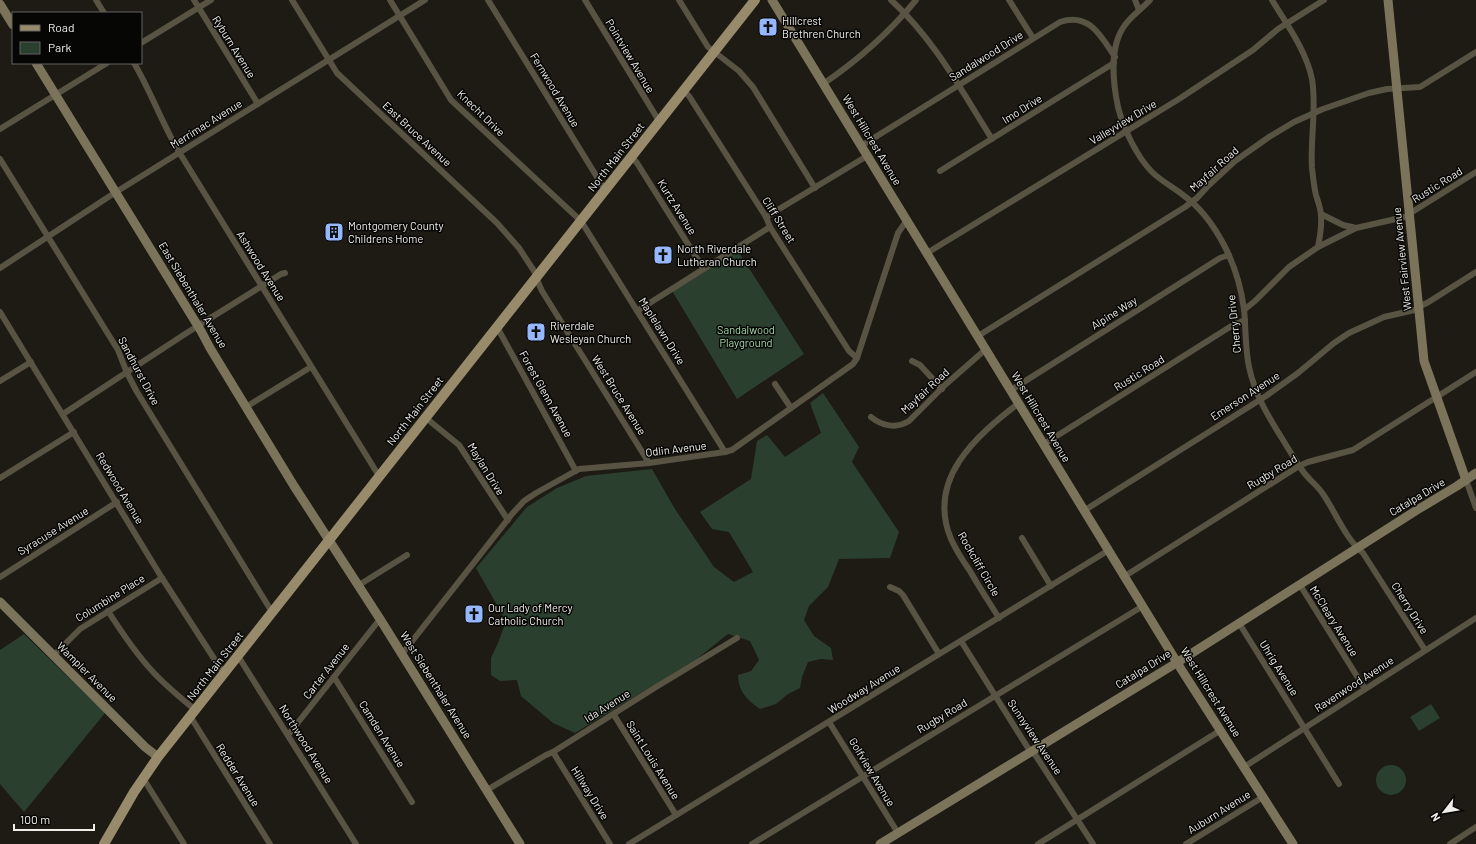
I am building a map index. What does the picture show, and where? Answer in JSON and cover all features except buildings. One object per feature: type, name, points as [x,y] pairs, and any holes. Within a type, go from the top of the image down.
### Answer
[{"type":"main road","name":"North Main Street","points":[[104,844],[143,778],[158,757],[755,0]]},
{"type":"street","points":[[96,0],[103,12]]},
{"type":"street","name":"Ryburn Avenue","points":[[194,0],[258,104]]},
{"type":"street","points":[[142,42],[211,0]]},
{"type":"street","name":"East Bruce Avenue","points":[[292,0],[328,60],[344,80],[497,223],[519,248],[537,277]]},
{"type":"street","name":"Knecht Drive","points":[[390,0],[451,100],[581,221]]},
{"type":"street","name":"Merrimac Avenue","points":[[0,268],[179,152],[425,0]]},
{"type":"street","name":"Fernwood Avenue","points":[[488,0],[605,190]]},
{"type":"street","name":"Pointview Avenue","points":[[585,0],[659,122]]},
{"type":"street","points":[[679,0],[708,47],[738,72],[753,87],[814,188]]},
{"type":"street","name":"West Hillcrest Avenue","points":[[772,0],[1143,606],[1293,844]]},
{"type":"street","points":[[891,0],[905,13],[936,50],[992,139]]},
{"type":"street","points":[[823,84],[859,58],[878,41],[916,0]]},
{"type":"street","points":[[1009,0],[1033,38]]},
{"type":"street","points":[[1135,0],[1140,10]]},
{"type":"street","name":"Cherry Drive","points":[[1150,0],[1122,28],[1116,43],[1115,90],[1126,132],[1152,172],[1192,202],[1208,220],[1217,234],[1229,255],[1239,284],[1244,310],[1246,346],[1249,365],[1264,410],[1299,466],[1323,494],[1357,548],[1363,553],[1425,650]]},
{"type":"street","points":[[1272,0],[1300,48],[1308,65],[1312,80],[1314,97],[1311,136],[1312,169],[1321,214],[1321,228],[1318,246]]},
{"type":"street","name":"Valleyview Drive","points":[[927,253],[1126,132],[1213,77],[1253,50],[1286,24],[1324,0]]},
{"type":"street","name":"West Fairview Avenue","points":[[1388,0],[1424,361],[1476,508]]},
{"type":"street","points":[[0,4],[12,23]]},
{"type":"street","name":"Sandalwood Drive","points":[[861,146],[1060,22],[1079,20],[1095,28],[1115,60]]},
{"type":"street","name":"Mayfair Road","points":[[978,336],[1192,202],[1235,162],[1260,143],[1294,122],[1313,113],[1364,95],[1387,89],[1420,87],[1476,52]]},
{"type":"street","name":"Imo Drive","points":[[940,172],[1115,60]]},
{"type":"street","name":"East Siebenthaler Avenue","points":[[37,64],[329,540]]},
{"type":"street","points":[[0,129],[105,64]]},
{"type":"street","name":"Ashwood Avenue","points":[[135,64],[146,84],[167,132],[379,476]]},
{"type":"street","name":"Cliff Street","points":[[684,91],[694,103],[766,217],[770,227],[850,351],[857,358]]},
{"type":"street","name":"Kurtz Avenue","points":[[632,156],[703,268]]},
{"type":"street","points":[[766,217],[867,156]]},
{"type":"street","name":"Sandhurst Drive","points":[[0,159],[118,350],[127,373],[137,392],[272,612]]},
{"type":"street","name":"Rustic Road","points":[[1244,310],[1289,267],[1318,246],[1356,228],[1409,215],[1476,172]]},
{"type":"street","points":[[1321,214],[1343,225],[1356,228]]},
{"type":"street","name":"Odlin Avenue","points":[[402,654],[512,514],[529,498],[576,471],[583,469],[649,463],[732,450],[853,364],[857,358],[898,233],[907,220]]},
{"type":"street","name":"Maplelawn Drive","points":[[581,221],[725,452]]},
{"type":"street","points":[[637,311],[770,227]]},
{"type":"street","name":"Alpine Way","points":[[1011,390],[1216,261],[1229,255]]},
{"type":"street","name":"Emerson Avenue","points":[[1085,510],[1292,378],[1334,343],[1349,333],[1384,317],[1418,308],[1476,272]]},
{"type":"street","points":[[63,414],[198,326],[281,274],[285,273]]},
{"type":"street","name":"West Bruce Avenue","points":[[537,277],[542,291],[649,463]]},
{"type":"street","name":"Redwood Avenue","points":[[0,312],[162,578],[224,674]]},
{"type":"street","name":"Rustic Road","points":[[1044,444],[1233,325],[1244,320]]},
{"type":"street","name":"Forest Glenn Avenue","points":[[497,327],[576,471]]},
{"type":"street","name":"Mayfair Road","points":[[871,417],[880,424],[889,426],[905,424],[986,349]]},
{"type":"street","points":[[912,361],[920,365],[942,389]]},
{"type":"street","points":[[0,381],[31,362]]},
{"type":"street","points":[[246,407],[311,367]]},
{"type":"street","name":"Rugby Road","points":[[1125,576],[1299,466],[1308,462],[1353,450],[1476,372]]},
{"type":"street","points":[[775,384],[791,408]]},
{"type":"street","name":"Rockcliff Circle","points":[[999,618],[952,540],[946,518],[946,494],[952,474],[962,456],[985,432],[1019,403]]},
{"type":"street","name":"Maylan Drive","points":[[426,418],[459,445],[508,520]]},
{"type":"street","points":[[0,478],[74,432]]},
{"type":"street","name":"Catalpa Drive","points":[[880,844],[1178,662],[1476,473]]},
{"type":"street","name":"Syracuse Avenue","points":[[0,577],[117,502]]},
{"type":"street","points":[[1022,538],[1051,586]]},
{"type":"street","name":"West Siebenthaler Avenue","points":[[329,540],[359,585],[520,844]]},
{"type":"street","name":"Woodway Avenue","points":[[629,844],[1109,550]]},
{"type":"street","points":[[359,585],[407,555]]},
{"type":"street","name":"Columbine Place","points":[[54,655],[80,629],[162,578]]},
{"type":"street","name":"McCleary Avenue","points":[[1300,584],[1365,689]]},
{"type":"street","points":[[890,587],[899,591],[903,595],[939,654]]},
{"type":"street","name":"Wampler Avenue","points":[[0,602],[145,747],[158,757]]},
{"type":"street","name":"Rugby Road","points":[[752,844],[1143,606]]},
{"type":"street","name":"Redder Avenue","points":[[108,611],[123,634],[147,665],[192,713],[270,844]]},
{"type":"street","name":"Ravenwood Avenue","points":[[1244,767],[1476,618]]},
{"type":"street","name":"Carter Avenue","points":[[288,735],[380,619]]},
{"type":"street","name":"Uhrig Avenue","points":[[1239,623],[1339,784]]},
{"type":"street","name":"Ida Avenue","points":[[487,790],[614,715],[656,687],[737,638]]},
{"type":"street","name":"Sunnyview Avenue","points":[[961,641],[1031,752],[1036,756],[1092,844]]},
{"type":"street","name":"Northwood Avenue","points":[[238,656],[356,844]]},
{"type":"street","name":"Camden Avenue","points":[[334,676],[412,802]]},
{"type":"street","name":"Saint Louis Avenue","points":[[614,715],[676,815]]},
{"type":"street","name":"Golfview Avenue","points":[[829,722],[898,834]]},
{"type":"street","points":[[1038,844],[1221,730]]},
{"type":"street","name":"Hillway Drive","points":[[553,752],[610,844]]},
{"type":"street","points":[[143,778],[184,844]]},
{"type":"street","name":"Auburn Avenue","points":[[1186,844],[1263,796]]},
{"type":"street","points":[[1450,844],[1476,827]]},
{"type":"green space","name":"Sandalwood Playground","points":[[736,248],[804,354],[737,399],[671,289]]},
{"type":"green space","points":[[823,393],[859,447],[852,462],[899,532],[890,558],[839,559],[828,587],[809,606],[804,620],[814,636],[831,648],[833,660],[821,659],[808,662],[802,677],[800,688],[788,694],[776,704],[760,709],[744,695],[738,681],[738,675],[751,671],[759,660],[750,641],[728,634],[698,658],[575,733],[553,723],[521,696],[517,680],[500,681],[491,675],[491,658],[506,621],[476,568],[527,507],[557,488],[586,476],[652,469],[675,509],[714,567],[734,582],[753,572],[729,532],[712,529],[700,512],[751,479],[757,441],[767,435],[785,457],[821,433],[810,403]]},
{"type":"green space","points":[[24,634],[105,713],[24,812],[0,784],[0,650]]},
{"type":"green space","points":[[1431,704],[1440,718],[1419,731],[1410,717]]},
{"type":"green space","points":[[1391,765],[1402,769],[1406,780],[1402,791],[1391,795],[1380,791],[1376,780],[1380,769]]},
{"type":"place","name":"Hillcrest Brethren Church","points":[[768,27]]},
{"type":"place","name":"Montgomery County Childrens Home","points":[[334,232]]},
{"type":"place","name":"North Riverdale Lutheran Church","points":[[663,255]]},
{"type":"place","name":"Riverdale Wesleyan Church","points":[[536,332]]},
{"type":"place","name":"Our Lady of Mercy Catholic Church","points":[[474,614]]}]
